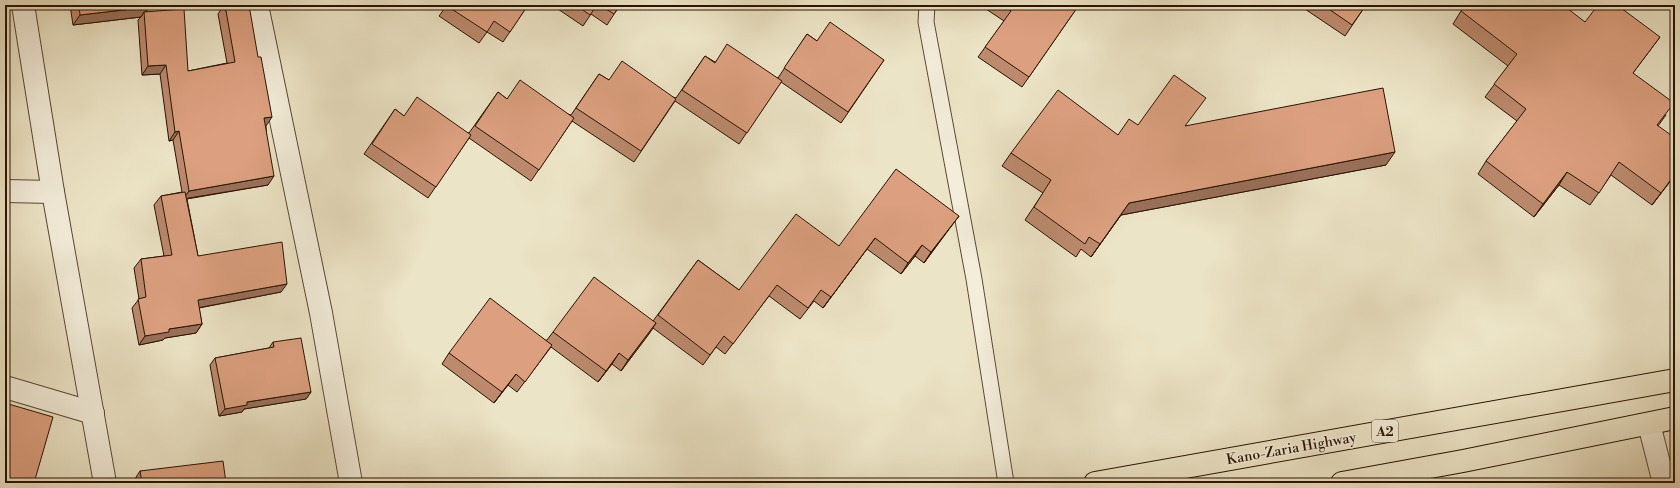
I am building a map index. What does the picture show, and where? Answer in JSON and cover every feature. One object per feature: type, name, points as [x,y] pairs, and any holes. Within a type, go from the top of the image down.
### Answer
[{"type":"highway","name":"Kano-Zaria Highway","points":[[1095,483],[1675,380]]},
{"type":"highway","points":[[1342,483],[1463,461],[1675,418]]},
{"type":"street","points":[[23,5],[53,192],[105,483]]},
{"type":"street","points":[[257,5],[321,314],[351,483]]},
{"type":"street","points":[[5,191],[53,192]]},
{"type":"street","points":[[5,387],[92,413]]},
{"type":"street","points":[[1649,424],[1664,483]]},
{"type":"lane","points":[[927,5],[926,22],[974,279],[1006,483]]},
{"type":"building","points":[[79,5],[149,5],[149,7],[80,15]]},
{"type":"building","points":[[225,5],[249,5],[258,57],[261,57],[272,117],[264,118],[274,176],[189,191],[179,131],[175,132],[166,65],[148,66],[144,12],[184,9],[188,71],[235,62]]},
{"type":"building","points":[[447,5],[528,5],[510,32],[494,21],[487,32]]},
{"type":"building","points":[[576,5],[597,5],[590,15]]},
{"type":"building","points":[[600,5],[620,5],[614,14]]},
{"type":"building","points":[[1002,5],[1079,5],[1029,77],[985,47],[1011,11]]},
{"type":"building","points":[[1323,5],[1366,5],[1352,25]]},
{"type":"building","points":[[1466,5],[1563,5],[1585,22],[1598,5],[1617,5],[1660,37],[1633,73],[1674,103],[1657,125],[1675,138],[1675,174],[1661,193],[1619,162],[1599,193],[1567,172],[1543,204],[1486,161],[1526,109],[1494,84],[1517,54],[1461,11]]},
{"type":"building","points":[[830,22],[884,60],[848,112],[784,68],[807,34],[817,41]]},
{"type":"building","points":[[727,44],[782,81],[747,133],[682,90],[705,56],[715,63]]},
{"type":"building","points":[[622,61],[676,99],[641,151],[576,108],[599,74],[609,80]]},
{"type":"building","points":[[1174,75],[1206,98],[1185,126],[1383,88],[1395,152],[1129,203],[1100,244],[1089,237],[1085,244],[1034,207],[1051,180],[1011,153],[1058,90],[1118,135],[1129,119],[1138,125]]},
{"type":"building","points":[[520,80],[574,118],[539,170],[475,126],[498,92],[507,99]]},
{"type":"building","points":[[417,97],[471,135],[436,187],[372,144],[395,109],[404,116]]},
{"type":"building","points":[[896,169],[959,216],[931,252],[922,245],[908,263],[875,238],[831,297],[821,290],[808,308],[777,285],[733,344],[724,336],[710,355],[658,315],[698,260],[739,290],[796,214],[839,246]]},
{"type":"building","points":[[185,192],[198,256],[282,242],[287,284],[198,300],[202,324],[169,329],[169,332],[145,336],[138,299],[146,297],[141,259],[172,255],[161,196]]},
{"type":"building","points":[[594,277],[656,323],[628,360],[619,353],[606,371],[553,332]]},
{"type":"building","points":[[490,298],[552,345],[525,382],[516,374],[502,392],[449,353]]},
{"type":"building","points":[[301,338],[311,392],[247,402],[247,405],[225,409],[215,358],[274,347],[273,342]]},
{"type":"building","points":[[5,403],[53,417],[34,483],[5,483]]},
{"type":"building","points":[[223,461],[226,483],[142,483],[140,471]]}]
